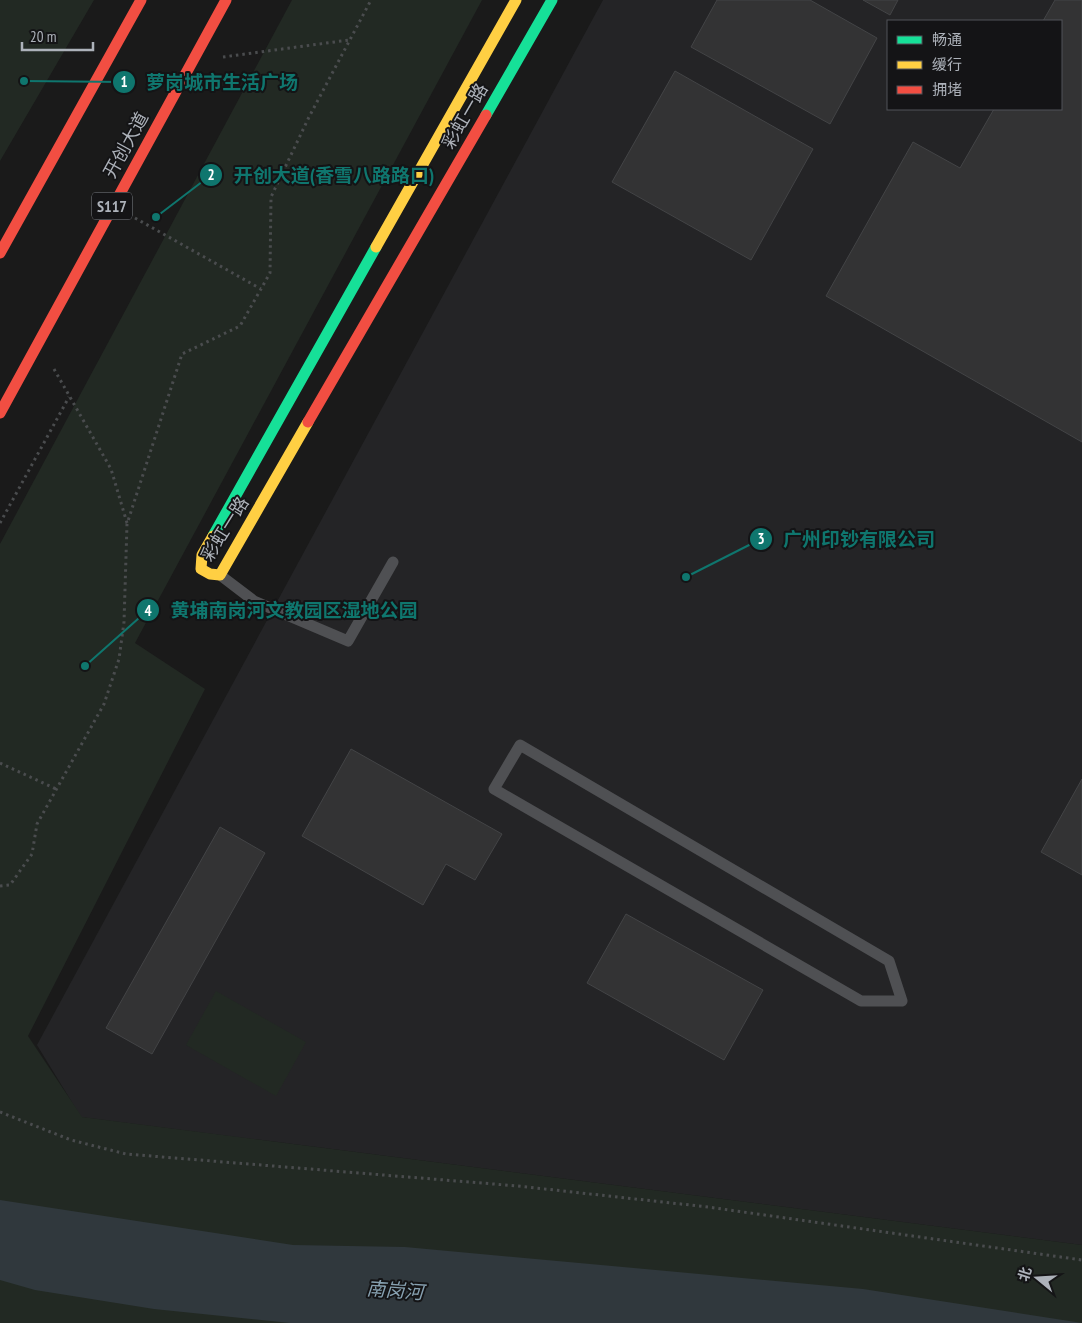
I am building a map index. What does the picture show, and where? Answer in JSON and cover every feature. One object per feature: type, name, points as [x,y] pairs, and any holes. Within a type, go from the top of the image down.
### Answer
[{"type":"street","points":[[0,253],[141,0]]},
{"type":"street","name":"开创大道","points":[[0,413],[112,205],[226,0]]},
{"type":"street","name":"彩虹一路","points":[[516,0],[202,555],[201,569],[210,575],[220,575],[552,0]]},
{"type":"lane","points":[[220,575],[254,601],[348,641],[393,562]]},
{"type":"lane","points":[[520,745],[889,961],[902,1001],[861,1001],[494,789],[520,745]]},
{"type":"path","points":[[0,886],[10,885],[32,854],[37,824],[104,704],[120,659],[124,622],[127,524],[182,354],[240,326],[270,273],[271,197],[309,117],[371,0]]},
{"type":"path","points":[[222,57],[349,40]]},
{"type":"path","points":[[112,205],[261,289]]},
{"type":"path","points":[[38,342],[111,469],[127,524]]},
{"type":"path","points":[[0,523],[70,396]]},
{"type":"path","points":[[0,764],[56,789]]},
{"type":"path","points":[[0,1112],[70,1140],[126,1154],[518,1186],[699,1206],[1082,1260]]},
{"type":"shaded area","points":[[0,0],[94,0],[0,161]]},
{"type":"shaded area","points":[[292,0],[482,0],[135,643],[205,689],[28,1036],[82,1117],[1082,1245],[1082,1323],[0,1323],[0,544]]},
{"type":"shaded area","points":[[603,0],[1082,0],[1082,1245],[81,1117],[37,1045]]},
{"type":"shaded area","points":[[216,991],[306,1042],[276,1096],[186,1045]]},
{"type":"water","name":"南岗河","points":[[0,1200],[293,1245],[405,1247],[863,1289],[1082,1323],[290,1323],[154,1309],[35,1290],[0,1280]]},
{"type":"building","points":[[717,0],[810,0],[877,38],[830,124],[691,47]]},
{"type":"building","points":[[863,0],[898,0],[890,15]]},
{"type":"building","points":[[1055,0],[1082,0],[1082,442],[826,296],[913,142],[960,168],[993,110],[1062,110],[1062,20],[1044,20]]},
{"type":"building","points":[[675,71],[813,149],[751,260],[612,182]]},
{"type":"building","points":[[351,749],[502,834],[475,880],[446,864],[423,905],[302,836]]},
{"type":"building","points":[[1082,779],[1082,875],[1041,852]]},
{"type":"building","points":[[220,827],[265,853],[152,1054],[106,1028]]},
{"type":"building","points":[[626,914],[763,990],[724,1060],[587,983]]},
{"type":"traffic: fast","points":[[486,115],[552,0]]},
{"type":"traffic: fast","points":[[213,536],[376,247]]},
{"type":"traffic: slow","points":[[376,247],[516,0]]},
{"type":"traffic: slow","points":[[213,536],[202,555],[201,569],[210,574],[220,575],[308,422]]},
{"type":"traffic: jam","points":[[0,253],[141,0]]},
{"type":"traffic: jam","points":[[0,413],[226,0]]},
{"type":"traffic: jam","points":[[308,422],[486,115]]},
{"type":"place","name":"萝岗城市生活广场","points":[[24,81]]},
{"type":"place","name":"开创大道(香雪八路路口)","points":[[156,217]]},
{"type":"place","name":"广州印钞有限公司","points":[[686,577]]},
{"type":"place","name":"黄埔南岗河文教园区湿地公园","points":[[85,666]]}]
